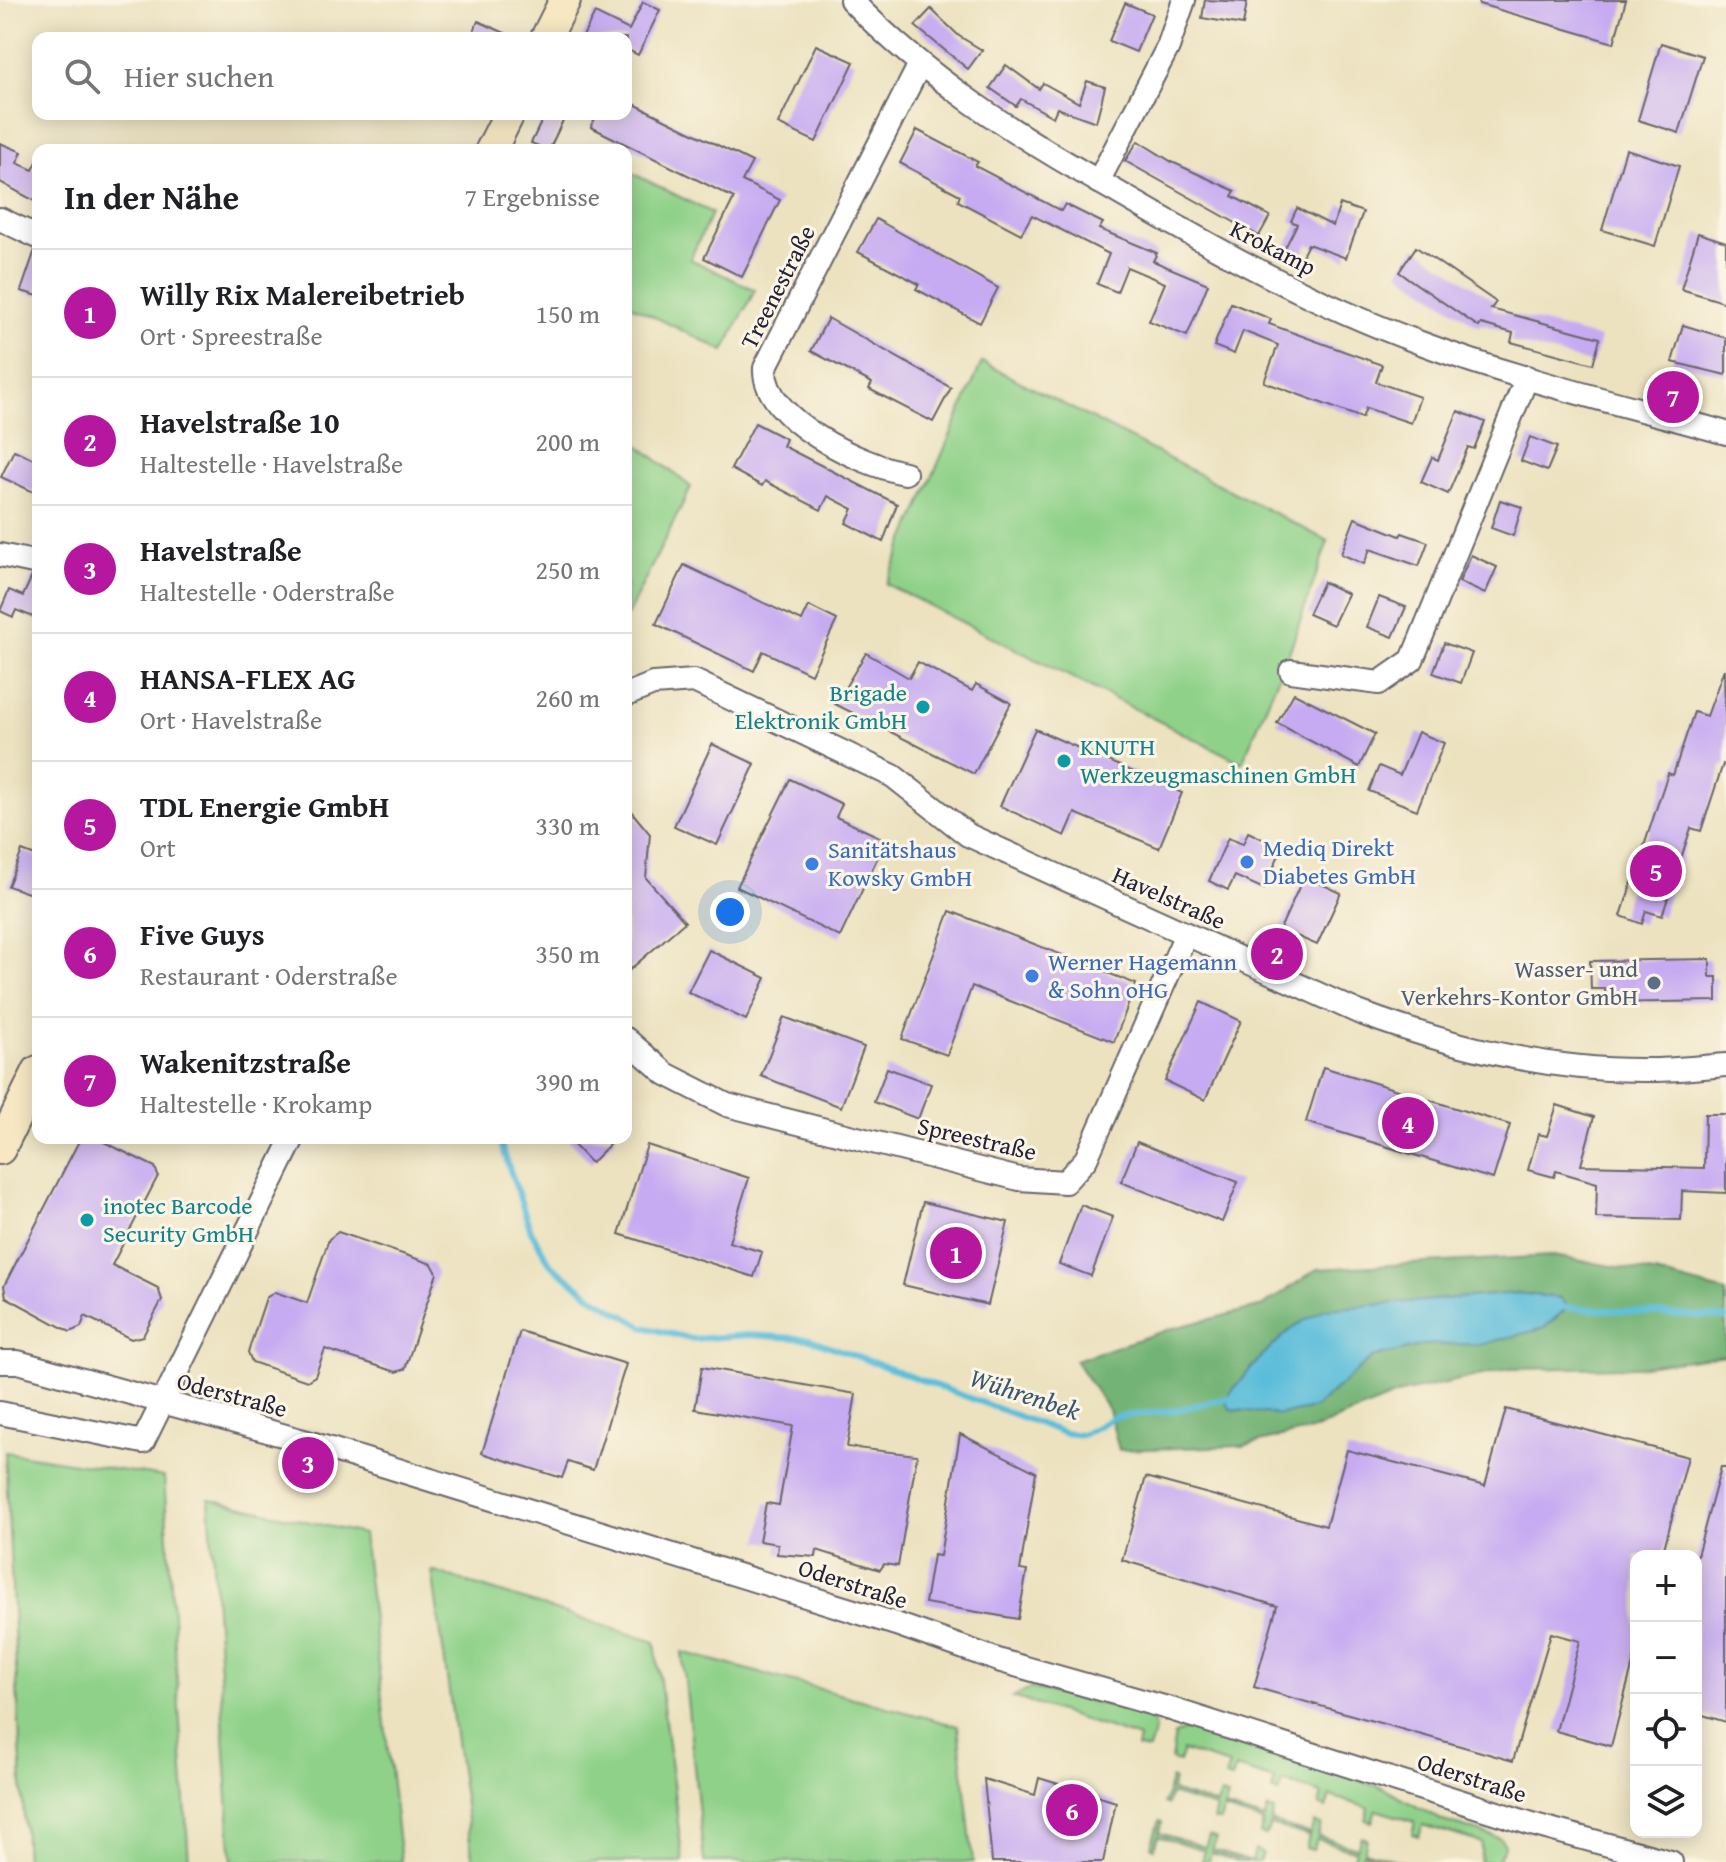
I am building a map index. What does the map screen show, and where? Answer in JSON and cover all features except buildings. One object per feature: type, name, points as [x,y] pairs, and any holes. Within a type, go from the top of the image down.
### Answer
[{"type":"main road","points":[[549,32],[565,0]]},
{"type":"main road","points":[[494,144],[506,120]]},
{"type":"main road","points":[[0,1149],[32,1083]]},
{"type":"street","name":"Krokamp","points":[[851,0],[920,64],[973,104],[1098,182],[1225,254],[1320,302],[1420,343],[1527,377],[1726,433]]},
{"type":"street","points":[[1098,182],[1168,47],[1184,0]]},
{"type":"street","name":"Treenestraße","points":[[905,473],[880,469],[836,448],[784,407],[765,377],[765,368],[920,64]]},
{"type":"street","points":[[0,219],[32,234]]},
{"type":"street","points":[[1291,671],[1379,683],[1412,660],[1527,377]]},
{"type":"street","points":[[0,555],[32,562]]},
{"type":"street","name":"Havelstraße","points":[[632,693],[653,684],[694,681],[893,776],[968,835],[1358,1012],[1407,1030],[1559,1063],[1651,1071],[1726,1065]]},
{"type":"street","name":"Spreestraße","points":[[632,1044],[666,1074],[727,1105],[1019,1179],[1065,1182],[1086,1159],[1186,934]]},
{"type":"street","points":[[0,1413],[143,1442],[290,1144]]},
{"type":"street","name":"Oderstraße","points":[[0,1346],[9,1362],[325,1448],[896,1624],[1001,1661],[1171,1709],[1535,1825],[1671,1862]]},
{"type":"green space","points":[[632,173],[712,213],[690,259],[755,290],[724,351],[632,306]]},
{"type":"green space","points":[[982,362],[1328,541],[1290,650],[1242,763],[886,584]]},
{"type":"green space","points":[[632,440],[691,487],[632,606]]},
{"type":"green space","points":[[1553,1256],[1659,1274],[1726,1292],[1726,1355],[1637,1367],[1509,1369],[1401,1393],[1315,1429],[1242,1446],[1119,1450],[1109,1411],[1075,1360],[1173,1328],[1263,1306],[1317,1269]]},
{"type":"green space","points":[[5,1452],[164,1477],[189,1862],[26,1862]]},
{"type":"green space","points":[[209,1499],[363,1534],[401,1862],[232,1862]]},
{"type":"green space","points":[[432,1571],[655,1642],[683,1862],[473,1862]]},
{"type":"green space","points":[[682,1652],[958,1726],[973,1862],[704,1862]]},
{"type":"green space","points":[[1030,1688],[1151,1715],[1155,1729],[1149,1750],[1137,1748],[1139,1738],[1013,1697]]},
{"type":"green space","points":[[1193,1727],[1383,1788],[1443,1821],[1500,1838],[1505,1845],[1497,1862],[1480,1862],[1482,1843],[1423,1825],[1419,1836],[1412,1834],[1415,1822],[1376,1810],[1372,1822],[1366,1820],[1369,1808],[1330,1796],[1326,1808],[1319,1805],[1322,1794],[1283,1782],[1279,1793],[1272,1791],[1275,1780],[1236,1768],[1232,1779],[1226,1777],[1229,1765],[1183,1751],[1179,1762],[1171,1760],[1175,1734]]},
{"type":"green space","points":[[1171,1779],[1174,1780],[1171,1791],[1217,1805],[1221,1794],[1228,1796],[1225,1808],[1264,1819],[1268,1809],[1274,1811],[1271,1822],[1310,1834],[1314,1823],[1321,1825],[1318,1836],[1357,1848],[1361,1837],[1367,1839],[1364,1851],[1402,1862],[1363,1853],[1360,1862],[1353,1862],[1356,1851],[1317,1839],[1313,1850],[1306,1848],[1309,1836],[1270,1825],[1266,1836],[1260,1834],[1263,1822],[1224,1810],[1220,1821],[1213,1820],[1216,1808],[1170,1794],[1167,1805],[1164,1804]]},
{"type":"green space","points":[[1159,1821],[1162,1822],[1159,1833],[1205,1847],[1209,1836],[1216,1838],[1212,1850],[1252,1862],[1211,1853],[1208,1862],[1201,1862],[1204,1850],[1158,1836],[1154,1848],[1151,1846]]},
{"type":"green space","points":[[1255,1850],[1262,1853],[1259,1862],[1252,1862]]},
{"type":"water","points":[[1517,1293],[1561,1298],[1568,1307],[1544,1328],[1484,1344],[1424,1345],[1372,1358],[1314,1408],[1279,1415],[1230,1409],[1225,1399],[1261,1357],[1293,1327],[1325,1309]]},
{"type":"waterway","name":"Wührenbek","points":[[501,1144],[531,1231],[551,1265],[596,1299],[644,1327],[691,1339],[750,1335],[810,1339],[1064,1433],[1082,1435],[1114,1417],[1176,1410],[1232,1397]]},
{"type":"waterway","name":"Wührenbek","points":[[1562,1307],[1726,1318]]},
{"type":"place","name":"Wakenitzstraße","points":[[1673,397]]},
{"type":"place","name":"Brigade Elektronik GmbH","points":[[923,707]]},
{"type":"place","name":"KNUTH Werkzeugmaschinen GmbH","points":[[1064,761]]},
{"type":"place","name":"Mediq Direkt Diabetes GmbH","points":[[1247,862]]},
{"type":"place","name":"Sanitätshaus Kowsky GmbH","points":[[812,864]]},
{"type":"place","name":"TDL Energie GmbH","points":[[1656,871]]},
{"type":"place","name":"Havelstraße 10","points":[[1277,954]]},
{"type":"place","name":"Werner Hagemann & Sohn oHG","points":[[1032,976]]},
{"type":"place","name":"Wasser- und Verkehrs-Kontor GmbH","points":[[1654,983]]},
{"type":"place","name":"HANSA-FLEX AG","points":[[1408,1123]]},
{"type":"place","name":"inotec Barcode Security GmbH","points":[[87,1220]]},
{"type":"place","name":"Willy Rix Malereibetrieb","points":[[956,1253]]},
{"type":"place","name":"Havelstraße","points":[[308,1463]]},
{"type":"place","name":"Five Guys","points":[[1072,1810]]}]
